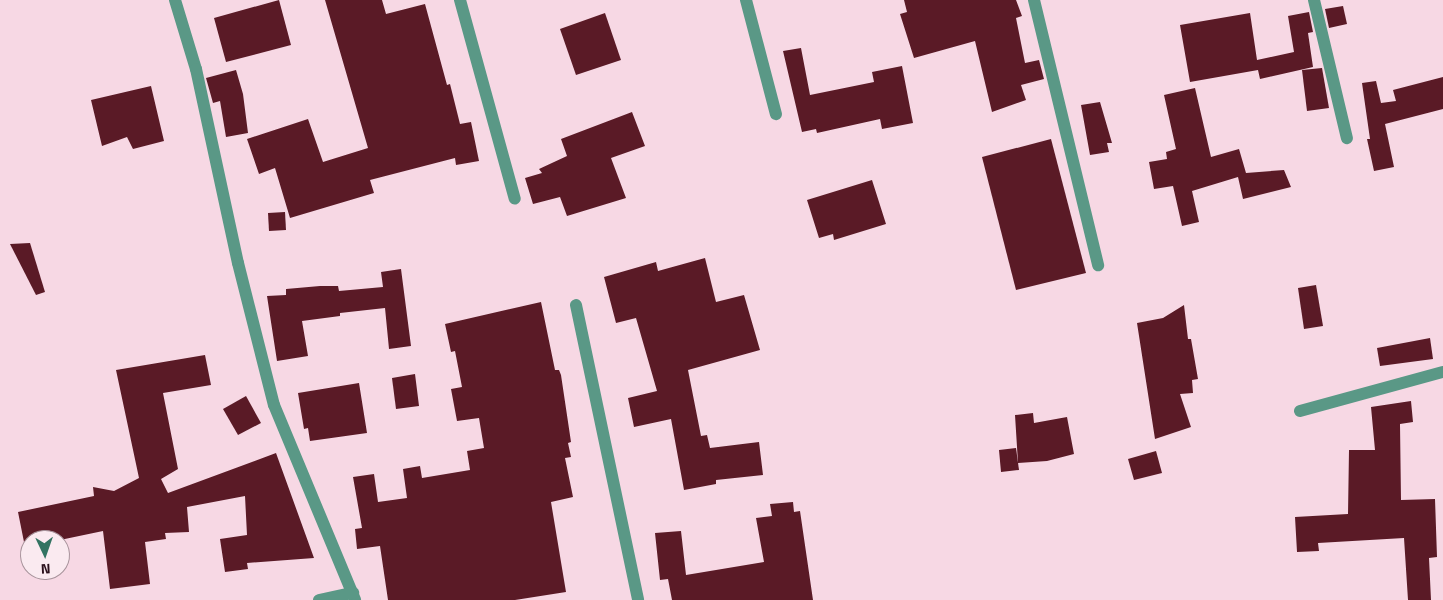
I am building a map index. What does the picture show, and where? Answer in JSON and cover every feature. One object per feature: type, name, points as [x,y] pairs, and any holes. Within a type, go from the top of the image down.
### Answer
[{"type":"street","points":[[175,0],[196,69],[238,263],[274,405],[354,597],[319,600]]},
{"type":"street","points":[[460,0],[515,199]]},
{"type":"street","points":[[746,0],[776,114]]},
{"type":"street","points":[[1034,0],[1098,265]]},
{"type":"street","points":[[1314,0],[1347,138]]},
{"type":"street","points":[[576,305],[638,600]]},
{"type":"street","points":[[1300,411],[1443,372]]},
{"type":"building","points":[[279,0],[291,45],[226,62],[214,18]]},
{"type":"building","points":[[325,0],[382,0],[386,14],[425,4],[447,85],[450,84],[460,124],[471,122],[479,161],[456,165],[455,158],[370,180],[374,193],[290,218],[275,168],[259,174],[247,139],[308,119],[323,162],[368,148]]},
{"type":"building","points":[[904,0],[1016,0],[1022,16],[1016,18],[1025,63],[1039,60],[1044,79],[1021,85],[1026,100],[992,112],[975,41],[914,58],[900,14],[907,12]]},
{"type":"building","points":[[1343,6],[1347,24],[1329,28],[1325,9]]},
{"type":"building","points":[[1309,12],[1313,32],[1308,33],[1313,67],[1260,79],[1258,70],[1190,82],[1180,25],[1250,13],[1257,60],[1294,52],[1288,16]]},
{"type":"building","points":[[605,13],[621,60],[576,75],[560,29]]},
{"type":"building","points":[[801,48],[810,95],[874,82],[872,72],[902,66],[913,123],[882,129],[880,119],[817,133],[816,129],[802,132],[783,51]]},
{"type":"building","points":[[1322,68],[1329,108],[1307,111],[1302,70]]},
{"type":"building","points":[[236,70],[243,94],[248,133],[226,137],[220,101],[213,103],[206,78]]},
{"type":"building","points":[[1443,77],[1443,109],[1385,124],[1394,167],[1374,171],[1367,139],[1370,139],[1362,83],[1376,81],[1381,103],[1396,101],[1393,90]]},
{"type":"building","points":[[151,86],[164,141],[133,149],[127,137],[102,146],[91,100]]},
{"type":"building","points":[[1195,88],[1211,157],[1239,149],[1246,173],[1284,170],[1291,187],[1243,199],[1238,177],[1192,191],[1199,222],[1182,226],[1173,186],[1154,189],[1149,162],[1167,159],[1166,152],[1176,149],[1164,95]]},
{"type":"building","points":[[1100,102],[1112,143],[1107,143],[1109,152],[1090,155],[1081,105]]},
{"type":"building","points":[[632,112],[645,146],[611,158],[626,198],[567,216],[560,197],[533,204],[525,178],[542,173],[539,169],[567,156],[561,139]]},
{"type":"building","points":[[1051,139],[1086,273],[1016,290],[982,157]]},
{"type":"building","points":[[872,180],[886,224],[834,240],[833,234],[819,238],[807,200]]},
{"type":"building","points":[[285,212],[286,230],[269,231],[268,213]]},
{"type":"building","points":[[30,243],[45,292],[36,295],[10,244]]},
{"type":"building","points":[[705,258],[716,302],[744,295],[760,350],[688,370],[701,436],[707,435],[710,448],[759,442],[763,475],[716,480],[716,484],[684,490],[671,419],[634,427],[628,398],[657,391],[636,318],[616,323],[604,277],[656,262],[658,271]]},
{"type":"building","points":[[401,269],[411,346],[389,349],[385,308],[340,313],[340,316],[302,321],[308,356],[277,361],[267,296],[286,295],[286,289],[320,286],[338,286],[339,291],[383,287],[381,272]]},
{"type":"building","points":[[1316,285],[1323,326],[1304,329],[1298,288]]},
{"type":"building","points":[[541,302],[555,370],[559,370],[561,375],[571,442],[568,443],[571,457],[565,458],[573,497],[551,502],[566,592],[515,600],[388,600],[380,546],[357,549],[355,529],[362,528],[353,477],[374,474],[378,502],[407,498],[403,469],[420,466],[422,478],[470,470],[467,451],[484,448],[479,418],[457,421],[451,389],[462,387],[455,351],[451,352],[445,324]]},
{"type":"building","points":[[1184,305],[1188,339],[1191,339],[1198,379],[1192,380],[1193,393],[1180,394],[1191,427],[1155,439],[1137,323],[1163,318]]},
{"type":"building","points":[[1430,338],[1433,359],[1380,366],[1377,348]]},
{"type":"building","points":[[205,355],[211,385],[163,393],[178,469],[161,479],[168,493],[276,453],[314,558],[247,563],[248,569],[225,572],[220,539],[247,535],[245,496],[187,507],[189,532],[165,533],[166,539],[145,542],[150,584],[110,589],[103,531],[70,538],[70,530],[22,530],[18,512],[94,496],[93,487],[114,491],[139,478],[116,370]]},
{"type":"building","points":[[415,374],[419,406],[396,409],[392,378]]},
{"type":"building","points":[[359,383],[367,433],[310,441],[308,428],[304,429],[298,393]]},
{"type":"building","points":[[246,396],[261,423],[238,435],[223,409]]},
{"type":"building","points":[[1411,401],[1413,422],[1400,424],[1401,500],[1435,499],[1437,557],[1429,558],[1431,600],[1408,600],[1404,538],[1318,543],[1319,551],[1297,552],[1295,517],[1348,514],[1349,450],[1375,450],[1371,407]]},
{"type":"building","points":[[1033,413],[1034,423],[1067,417],[1074,454],[1047,461],[1018,463],[1015,415]]},
{"type":"building","points":[[1016,448],[1019,470],[1001,472],[999,450]]},
{"type":"building","points":[[1156,451],[1162,473],[1134,480],[1128,459]]},
{"type":"building","points":[[793,502],[794,512],[800,511],[813,600],[672,600],[668,579],[660,580],[655,533],[681,531],[686,575],[764,562],[756,518],[772,516],[770,504]]}]
